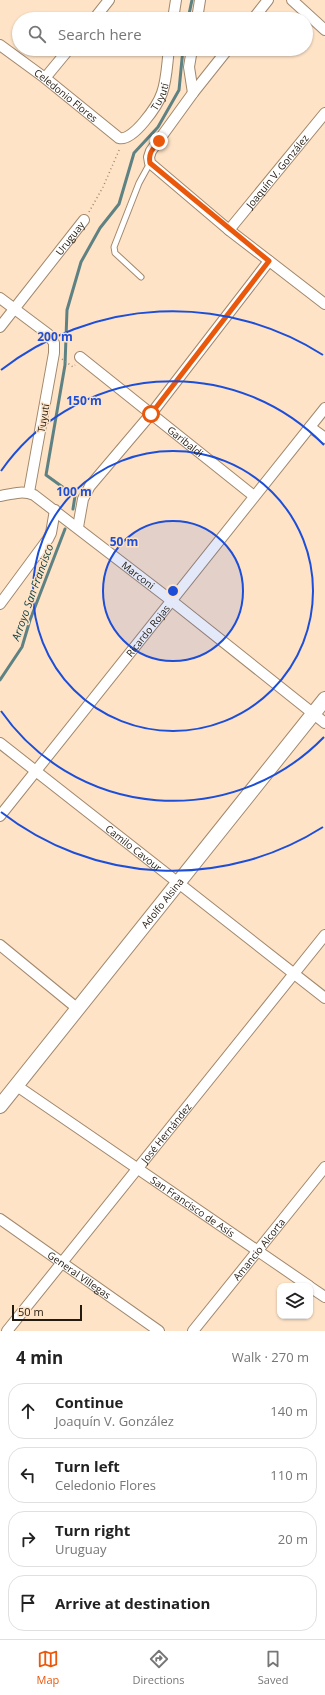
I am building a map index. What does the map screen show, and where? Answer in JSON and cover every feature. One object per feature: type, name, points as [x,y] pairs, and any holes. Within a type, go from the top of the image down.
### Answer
[{"type":"street","points":[[100,12],[109,0]]},
{"type":"street","points":[[174,12],[176,0]]},
{"type":"street","points":[[198,12],[200,0]]},
{"type":"street","points":[[258,12],[268,0]]},
{"type":"street","points":[[292,0],[305,12]]},
{"type":"street","points":[[313,19],[325,30]]},
{"type":"street","name":"Celedonio Flores","points":[[0,45],[12,54]]},
{"type":"street","name":"Celedonio Flores","points":[[15,56],[45,78],[119,138],[127,137]]},
{"type":"street","points":[[45,78],[63,56]]},
{"type":"street","name":"Tuyutí","points":[[127,137],[139,127],[160,98],[164,85],[168,56]]},
{"type":"street","points":[[191,56],[189,67],[193,93]]},
{"type":"street","points":[[222,56],[193,93],[151,151],[149,157],[150,163],[229,230],[269,261],[323,299]]},
{"type":"street","name":"Joaquín V. González","points":[[229,230],[325,112]]},
{"type":"street","name":"Uruguay","points":[[0,327],[15,310],[84,220]]},
{"type":"street","points":[[78,527],[85,494],[151,414],[269,261]]},
{"type":"street","points":[[0,298],[15,310]]},
{"type":"street","name":"Tuyutí","points":[[15,310],[48,334],[54,343],[54,353],[29,492]]},
{"type":"street","name":"Garibaldi","points":[[80,357],[254,496]]},
{"type":"street","name":"Ricardo Rojas","points":[[0,816],[325,408]]},
{"type":"street","points":[[310,427],[325,438]]},
{"type":"street","points":[[0,496],[20,492],[29,492]]},
{"type":"street","name":"Marconi","points":[[29,492],[78,527],[172,600],[325,723]]},
{"type":"street","points":[[0,604],[48,539],[51,533],[55,510]]},
{"type":"street","name":"Adolfo Alsina","points":[[0,1106],[179,884],[325,699]]},
{"type":"street","name":"Camilo Cavour","points":[[0,743],[37,770],[179,884],[325,998]]},
{"type":"street","name":"José Hernández","points":[[7,1331],[325,935]]},
{"type":"street","points":[[0,945],[78,1009]]},
{"type":"street","name":"San Francisco de Asís","points":[[17,1086],[137,1170],[306,1283]]},
{"type":"street","name":"Amancio Alcorta","points":[[193,1331],[325,1167]]},
{"type":"street","name":"General Villegas","points":[[0,1219],[159,1331]]},
{"type":"street","name":"San Francisco de Asís","points":[[313,1288],[325,1297]]},
{"type":"lane","points":[[141,277],[115,253],[114,247],[139,183],[150,163]]},
{"type":"path","name":"Uruguay","points":[[84,220],[103,187],[127,137]]},
{"type":"path","points":[[61,357],[73,367]]},
{"type":"waterway","name":"Arroyo San Francisco","points":[[189,12],[192,0]]},
{"type":"waterway","name":"Arroyo San Francisco","points":[[73,509],[75,496],[46,475],[65,365],[67,310],[81,262],[100,228],[119,204],[134,153],[158,127],[179,90],[182,56]]},
{"type":"waterway","name":"Arroyo San Francisco","points":[[0,680],[22,647],[30,620],[65,529]]},
{"type":"route","points":[[151,414],[269,261],[229,230],[150,163],[149,157],[151,151],[159,141]]}]
